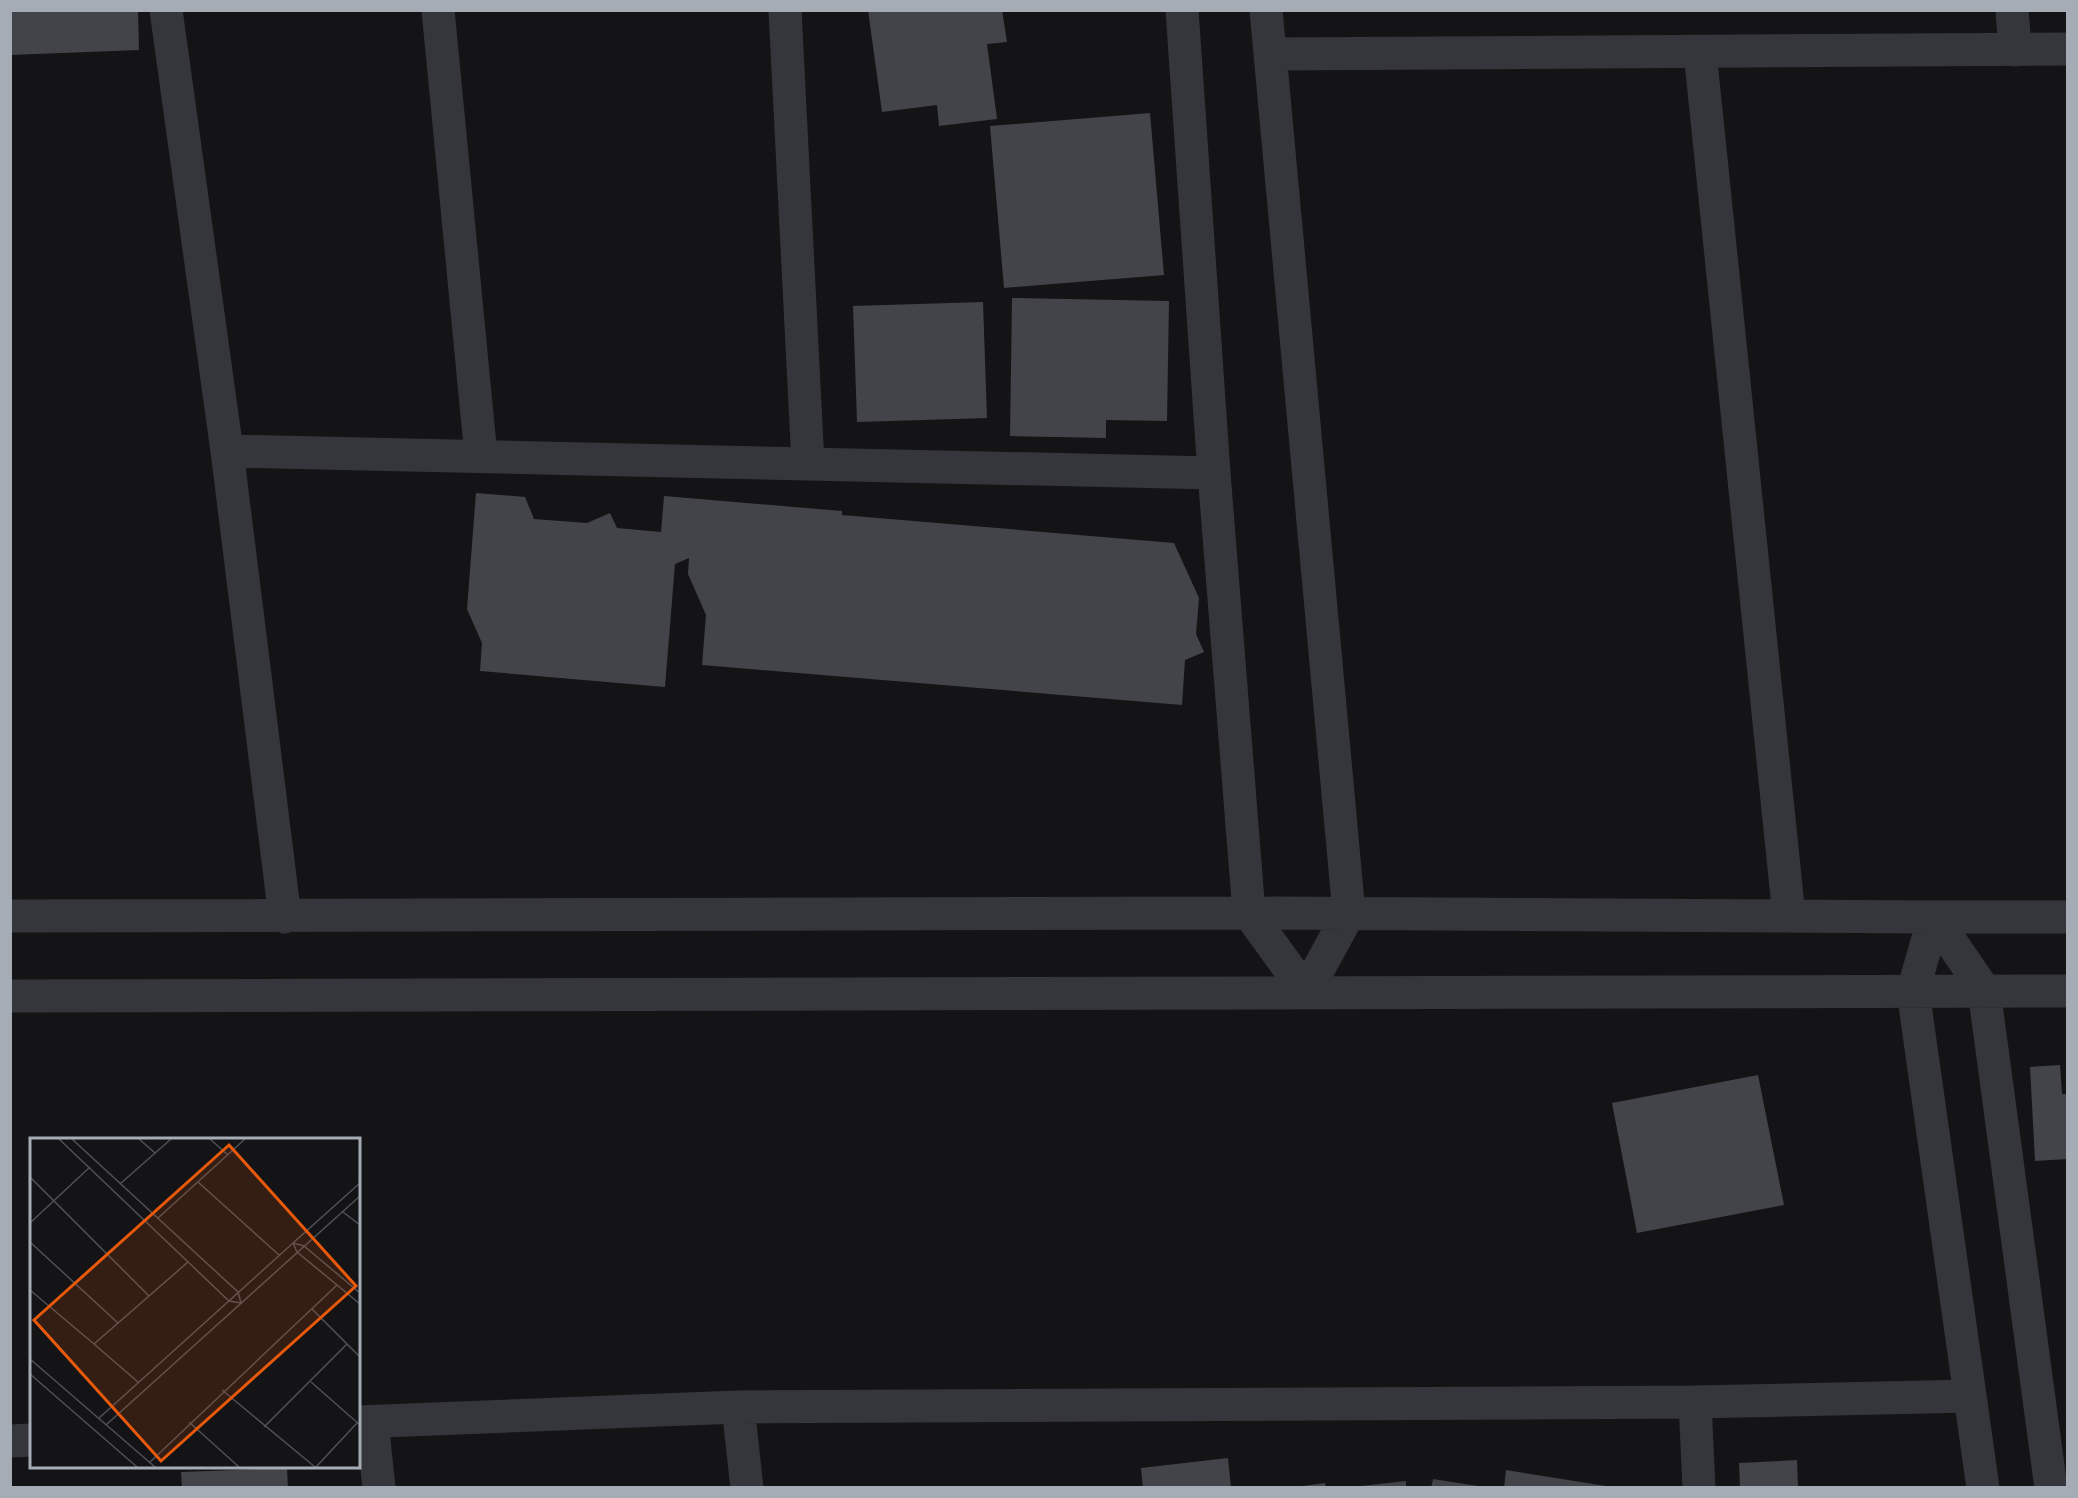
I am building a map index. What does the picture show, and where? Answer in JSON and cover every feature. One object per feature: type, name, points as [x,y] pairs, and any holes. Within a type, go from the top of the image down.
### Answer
[{"type":"street","points":[[166,10],[227,451],[285,916]]},
{"type":"street","points":[[438,10],[481,456]]},
{"type":"street","points":[[785,10],[808,464]]},
{"type":"street","points":[[1182,10],[1214,473],[1249,913],[1306,992]]},
{"type":"street","points":[[1266,10],[1349,913],[1306,992]]},
{"type":"street","points":[[2012,10],[2015,50]]},
{"type":"street","points":[[1270,54],[2067,50]]},
{"type":"street","points":[[1700,52],[1789,915]]},
{"type":"street","points":[[227,451],[1214,473]]},
{"type":"street","points":[[10,916],[1349,913],[2067,917]]},
{"type":"street","points":[[1934,916],[1984,990],[2051,1488]]},
{"type":"street","points":[[1934,916],[1913,991],[1983,1488]]},
{"type":"street","points":[[10,996],[2067,991]]},
{"type":"street","points":[[380,1488],[365,1422],[738,1407],[1695,1402],[1970,1396]]},
{"type":"street","points":[[1695,1402],[1699,1488]]},
{"type":"street","points":[[738,1407],[747,1488]]},
{"type":"street","points":[[10,1441],[30,1440]]},
{"type":"building","points":[[10,10],[138,10],[139,50],[10,55]]},
{"type":"building","points":[[868,10],[1002,10],[1007,42],[987,44],[997,119],[939,126],[937,105],[882,112]]},
{"type":"building","points":[[1150,113],[1164,275],[1004,288],[990,126]]},
{"type":"building","points":[[1012,298],[1169,301],[1167,421],[1106,420],[1106,438],[1010,436]]},
{"type":"building","points":[[983,302],[987,418],[857,422],[853,306]]},
{"type":"building","points":[[476,493],[525,497],[534,519],[587,523],[610,513],[617,528],[661,532],[664,496],[842,511],[842,515],[1174,543],[1199,598],[1196,634],[1204,652],[1185,660],[1182,705],[702,665],[706,615],[688,574],[689,558],[675,564],[665,687],[480,671],[482,643],[467,609]]},
{"type":"building","points":[[2060,1065],[2062,1094],[2068,1094],[2068,1159],[2035,1161],[2030,1067]]},
{"type":"building","points":[[1758,1075],[1784,1205],[1637,1233],[1612,1103]]},
{"type":"building","points":[[1228,1458],[1231,1488],[1143,1488],[1141,1468]]},
{"type":"building","points":[[1797,1460],[1798,1488],[1740,1488],[1739,1463]]},
{"type":"building","points":[[287,1468],[288,1488],[182,1488],[181,1472]]},
{"type":"building","points":[[1506,1470],[1606,1486],[1606,1488],[1504,1488]]},
{"type":"building","points":[[1433,1479],[1478,1486],[1478,1488],[1431,1488]]},
{"type":"building","points":[[1406,1481],[1406,1488],[1361,1488],[1361,1486]]},
{"type":"building","points":[[1325,1483],[1326,1488],[1302,1488],[1302,1486]]}]
